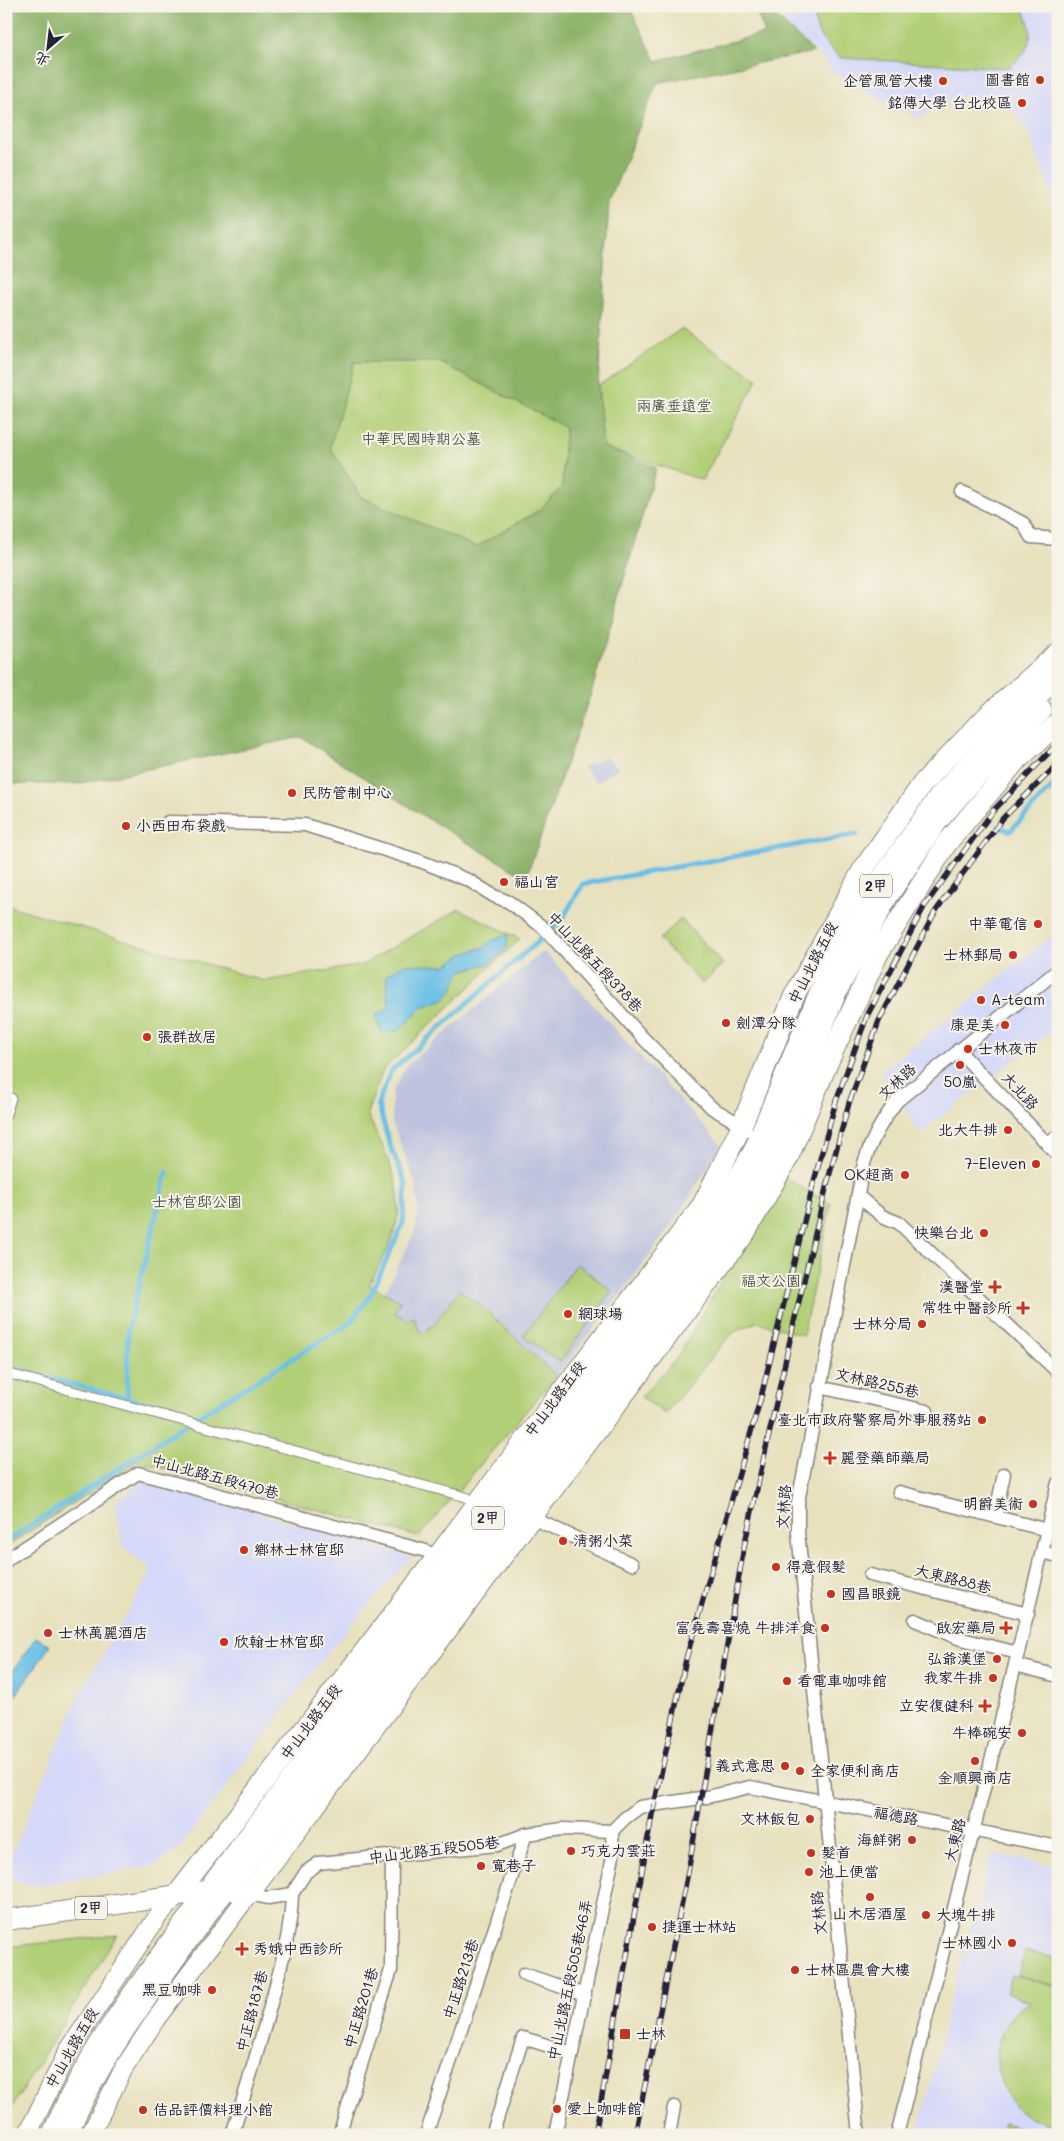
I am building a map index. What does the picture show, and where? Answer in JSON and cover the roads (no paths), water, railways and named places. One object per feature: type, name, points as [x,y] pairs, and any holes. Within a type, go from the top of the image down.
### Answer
[{"type":"main road","name":"中山北路五段","points":[[90,2135],[129,2060],[156,2019],[249,1894],[319,1756],[437,1557],[703,1204],[741,1127],[770,1035],[794,996],[862,871],[923,784],[987,716],[1058,653]]},
{"type":"main road","name":"中山北路五段","points":[[68,2135],[78,2112],[108,2057],[140,2008],[228,1890],[319,1756],[716,1215],[774,1148],[797,1048],[823,984],[876,886],[940,795],[1000,730],[1058,677]]},
{"type":"main road","name":"中山北路五段","points":[[51,2135],[90,2057],[123,2005],[207,1891],[319,1756],[446,1616],[532,1515],[745,1233],[774,1148],[837,991],[888,896],[937,822],[1021,729],[1058,696]]},
{"type":"main road","name":"中山北路五段","points":[[446,1616],[731,1222],[828,1060],[878,954],[947,843],[1015,762],[1058,723]]},
{"type":"main road","points":[[951,806],[969,818]]},
{"type":"main road","points":[[770,1035],[797,1048]]},
{"type":"main road","name":"中山北路五段","points":[[26,2135],[68,2051],[153,1923],[176,1896],[319,1756]]},
{"type":"main road","points":[[228,1890],[249,1894]]},
{"type":"main road","name":"2甲","points":[[6,1920],[207,1891],[228,1890]]},
{"type":"street","points":[[962,492],[1023,523],[1031,537],[1058,539]]},
{"type":"street","name":"中山北路五段378巷","points":[[168,822],[305,825],[420,860],[468,880],[494,896],[509,902],[548,933],[643,1038],[712,1108],[774,1148]]},
{"type":"street","name":"文林路","points":[[859,2135],[798,1532],[798,1502],[864,1163],[883,1118],[897,1101],[1058,970]]},
{"type":"street","name":"大北路","points":[[958,1050],[1058,1155]]},
{"type":"street","points":[[6,1097],[11,1098],[6,1114]]},
{"type":"street","points":[[1048,1145],[1058,1135]]},
{"type":"street","points":[[858,1196],[882,1216],[898,1223],[1058,1372]]},
{"type":"street","points":[[6,1373],[466,1497],[476,1504]]},
{"type":"street","name":"文林路255巷","points":[[819,1387],[927,1411]]},
{"type":"street","name":"中山北路五段470巷","points":[[6,1562],[8,1558],[24,1547],[138,1473],[426,1551],[437,1557]]},
{"type":"street","points":[[995,1516],[1004,1474]]},
{"type":"street","name":"大東路","points":[[897,2135],[1017,1659],[1058,1483]]},
{"type":"street","points":[[899,1492],[1047,1530]]},
{"type":"street","points":[[532,1515],[541,1522],[632,1564]]},
{"type":"street","points":[[1042,1552],[1058,1556]]},
{"type":"street","name":"大東路88巷","points":[[870,1575],[1028,1614]]},
{"type":"street","points":[[915,1620],[1058,1676]]},
{"type":"street","name":"福德路","points":[[612,1831],[640,1807],[750,1787],[1058,1847]]},
{"type":"street","name":"中山北路五段505巷","points":[[292,1894],[306,1872],[319,1863],[497,1845],[526,1834],[563,1829],[612,1831]]},
{"type":"street","name":"中山北路五段505巷46弄","points":[[556,2135],[613,1856],[612,1831]]},
{"type":"street","name":"中正路213巷","points":[[426,2135],[526,1834]]},
{"type":"street","name":"中正路201巷","points":[[339,2135],[391,1970],[392,1856]]},
{"type":"street","points":[[249,1894],[268,1898],[292,1894]]},
{"type":"street","name":"中正路187巷","points":[[232,2135],[255,2064],[286,1947],[291,1922],[292,1894]]},
{"type":"street","points":[[524,1974],[585,1995]]},
{"type":"street","points":[[492,2135],[523,2038],[572,2053]]},
{"type":"street","points":[[669,2135],[674,2107]]},
{"type":"water","points":[[508,935],[507,948],[491,963],[460,971],[453,989],[445,999],[422,1007],[399,1031],[381,1033],[376,1015],[389,1008],[386,975],[405,964],[445,966],[463,954],[482,948],[493,940]]},
{"type":"water","points":[[36,1637],[50,1646],[16,1695],[6,1689],[6,1681]]},
{"type":"waterway","points":[[999,827],[1010,831],[1058,781]]},
{"type":"waterway","points":[[6,1542],[197,1417],[350,1323],[371,1294],[403,1223],[406,1184],[389,1143],[378,1103],[391,1071],[561,921],[583,884],[857,834]]},
{"type":"waterway","points":[[127,1399],[128,1329],[167,1172]]},
{"type":"waterway","points":[[6,1367],[197,1417]]},
{"type":"railway","points":[[595,2135],[652,1815],[686,1659],[761,1397],[813,1185],[836,1101],[867,1016],[924,907],[993,811],[1058,743]]},
{"type":"railway","points":[[635,2135],[688,1872],[744,1547],[794,1322],[827,1184],[849,1103],[879,1021],[935,912],[1003,818],[1058,764]]},
{"type":"place","name":"圖書館","points":[[1040,80]]},
{"type":"place","name":"企管風管大樓","points":[[943,81]]},
{"type":"place","name":"銘傳大學 台北校區","points":[[1022,103]]},
{"type":"place","name":"民防管制中心","points":[[292,793]]},
{"type":"place","name":"小西田布袋戲","points":[[126,826]]},
{"type":"place","name":"福山宮","points":[[504,882]]},
{"type":"place","name":"中華電信","points":[[1038,924]]},
{"type":"place","name":"士林郵局","points":[[1013,955]]},
{"type":"place","name":"A-team","points":[[981,1000]]},
{"type":"place","name":"劍潭分隊","points":[[726,1023]]},
{"type":"place","name":"康是美","points":[[1005,1025]]},
{"type":"place","name":"張群故居","points":[[147,1037]]},
{"type":"place","name":"士林夜市","points":[[968,1049]]},
{"type":"place","name":"50嵐","points":[[960,1065]]},
{"type":"place","name":"北大牛排","points":[[1008,1130]]},
{"type":"place","name":"7-Eleven","points":[[1036,1164]]},
{"type":"place","name":"OK超商","points":[[905,1175]]},
{"type":"place","name":"快樂台北","points":[[984,1233]]},
{"type":"place","name":"漢醫堂","points":[[995,1287]]},
{"type":"place","name":"常牲中醫診所","points":[[1023,1308]]},
{"type":"place","name":"網球場","points":[[568,1314]]},
{"type":"place","name":"士林分局","points":[[922,1324]]},
{"type":"place","name":"臺北市政府警察局外事服務站","points":[[982,1420]]},
{"type":"place","name":"麗登藥師藥局","points":[[830,1458]]},
{"type":"place","name":"明爵美術","points":[[1033,1504]]},
{"type":"place","name":"清粥小菜","points":[[563,1541]]},
{"type":"place","name":"鄉林士林官邸","points":[[244,1550]]},
{"type":"place","name":"得意假髮","points":[[776,1567]]},
{"type":"place","name":"國昌眼鏡","points":[[831,1594]]},
{"type":"place","name":"富堯壽喜燒 牛排洋食","points":[[825,1628]]},
{"type":"place","name":"啟宏藥局","points":[[1006,1628]]},
{"type":"place","name":"士林萬麗酒店","points":[[48,1633]]},
{"type":"place","name":"欣翰士林官邸","points":[[224,1642]]},
{"type":"place","name":"弘爺漢堡","points":[[997,1659]]},
{"type":"place","name":"我家牛排","points":[[993,1678]]},
{"type":"place","name":"看電車咖啡館","points":[[787,1681]]},
{"type":"place","name":"立安復健科","points":[[985,1706]]},
{"type":"place","name":"牛棒碗安","points":[[1022,1733]]},
{"type":"place","name":"金順興商店","points":[[975,1761]]},
{"type":"place","name":"義式意思","points":[[785,1766]]},
{"type":"place","name":"全家便利商店","points":[[800,1771]]},
{"type":"place","name":"文林飯包","points":[[810,1819]]},
{"type":"place","name":"海鮮粥","points":[[912,1840]]},
{"type":"place","name":"巧克力雲莊","points":[[571,1851]]},
{"type":"place","name":"髮首","points":[[811,1853]]},
{"type":"place","name":"寬巷子","points":[[481,1866]]},
{"type":"place","name":"池上便當","points":[[809,1872]]},
{"type":"place","name":"山木居酒屋","points":[[870,1897]]},
{"type":"place","name":"大塊牛排","points":[[926,1915]]},
{"type":"place","name":"捷運士林站","points":[[652,1927]]},
{"type":"place","name":"士林國小","points":[[1012,1943]]},
{"type":"place","name":"秀娥中西診所","points":[[242,1949]]},
{"type":"place","name":"士林區農會大樓","points":[[795,1970]]},
{"type":"place","name":"黑豆咖啡","points":[[212,1990]]},
{"type":"place","name":"士林","points":[[625,2034]]},
{"type":"place","name":"愛上咖啡館","points":[[557,2109]]},
{"type":"place","name":"佶品評價料理小館","points":[[143,2110]]},
{"type":"park label","name":"兩廣垂遠堂","points":[[674,406]]},
{"type":"park label","name":"中華民國時期公墓","points":[[421,439]]},
{"type":"park label","name":"士林官邸公園","points":[[197,1202]]},
{"type":"park label","name":"福文公園","points":[[771,1281]]}]
